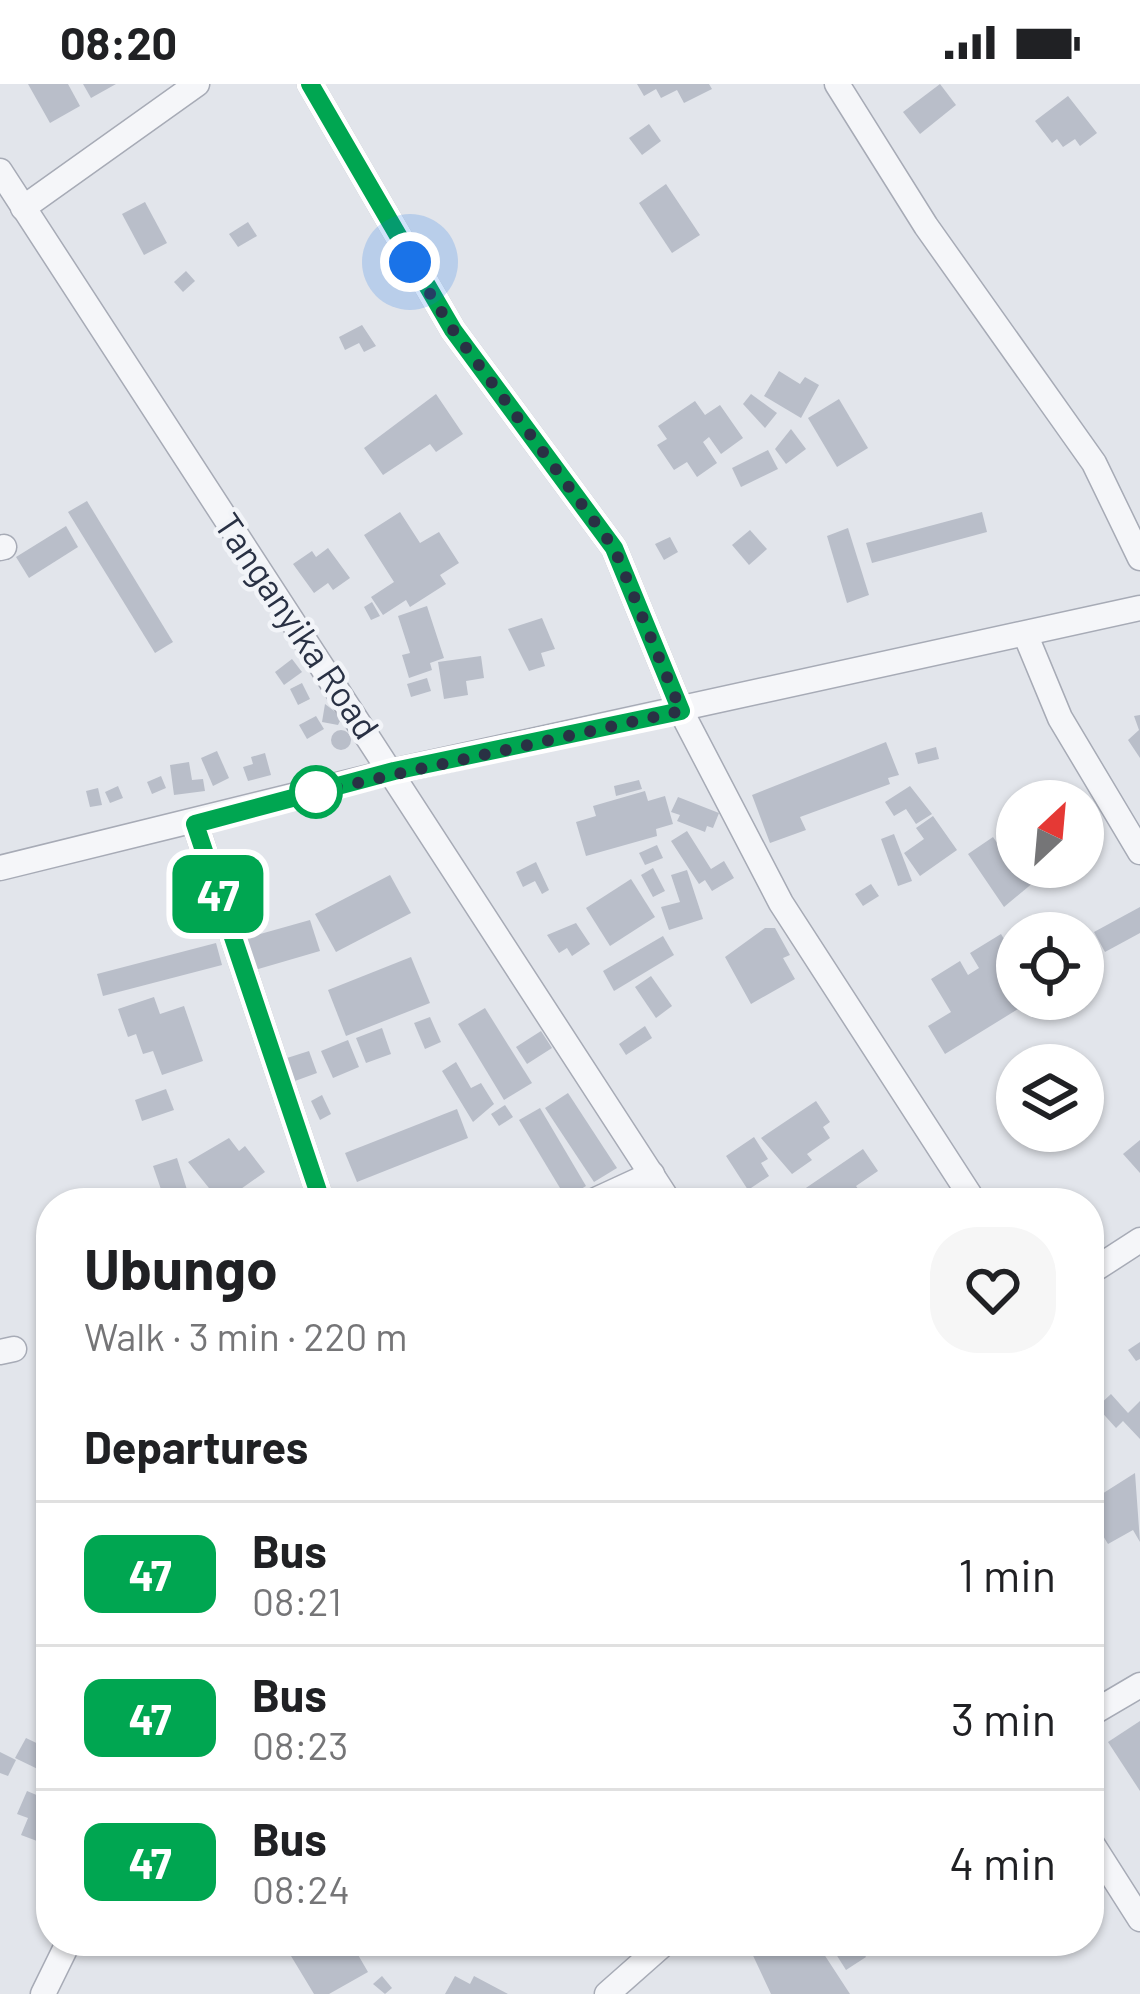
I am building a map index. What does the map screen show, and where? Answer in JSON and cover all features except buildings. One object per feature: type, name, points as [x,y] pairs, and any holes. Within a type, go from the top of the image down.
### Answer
[{"type":"street","points":[[23,208],[197,84]]},
{"type":"street","points":[[310,84],[453,330],[614,548],[681,711],[781,903],[965,1188]]},
{"type":"street","points":[[837,84],[926,226],[1094,464],[1140,558]]},
{"type":"street","name":"Tanganyika Road","points":[[0,171],[661,1188]]},
{"type":"street","points":[[0,868],[195,824],[394,771],[1140,608]]},
{"type":"street","points":[[1025,636],[1060,718],[1140,852]]},
{"type":"street","points":[[195,824],[317,1188]]},
{"type":"street","points":[[622,1188],[652,1174]]},
{"type":"street","points":[[1104,1263],[1140,1240]]},
{"type":"street","points":[[1104,1706],[1140,1685]]},
{"type":"street","points":[[1104,1862],[1140,1918]]},
{"type":"street","points":[[43,1994],[62,1956]]},
{"type":"street","points":[[608,1994],[650,1956]]},
{"type":"bus line","name":"47","points":[[310,84],[453,330],[590,508],[614,548],[681,711],[394,771],[195,824],[317,1188]]},
{"type":"route","points":[[316,792],[394,771],[681,711],[646,617],[590,508],[453,330],[410,262]]}]
